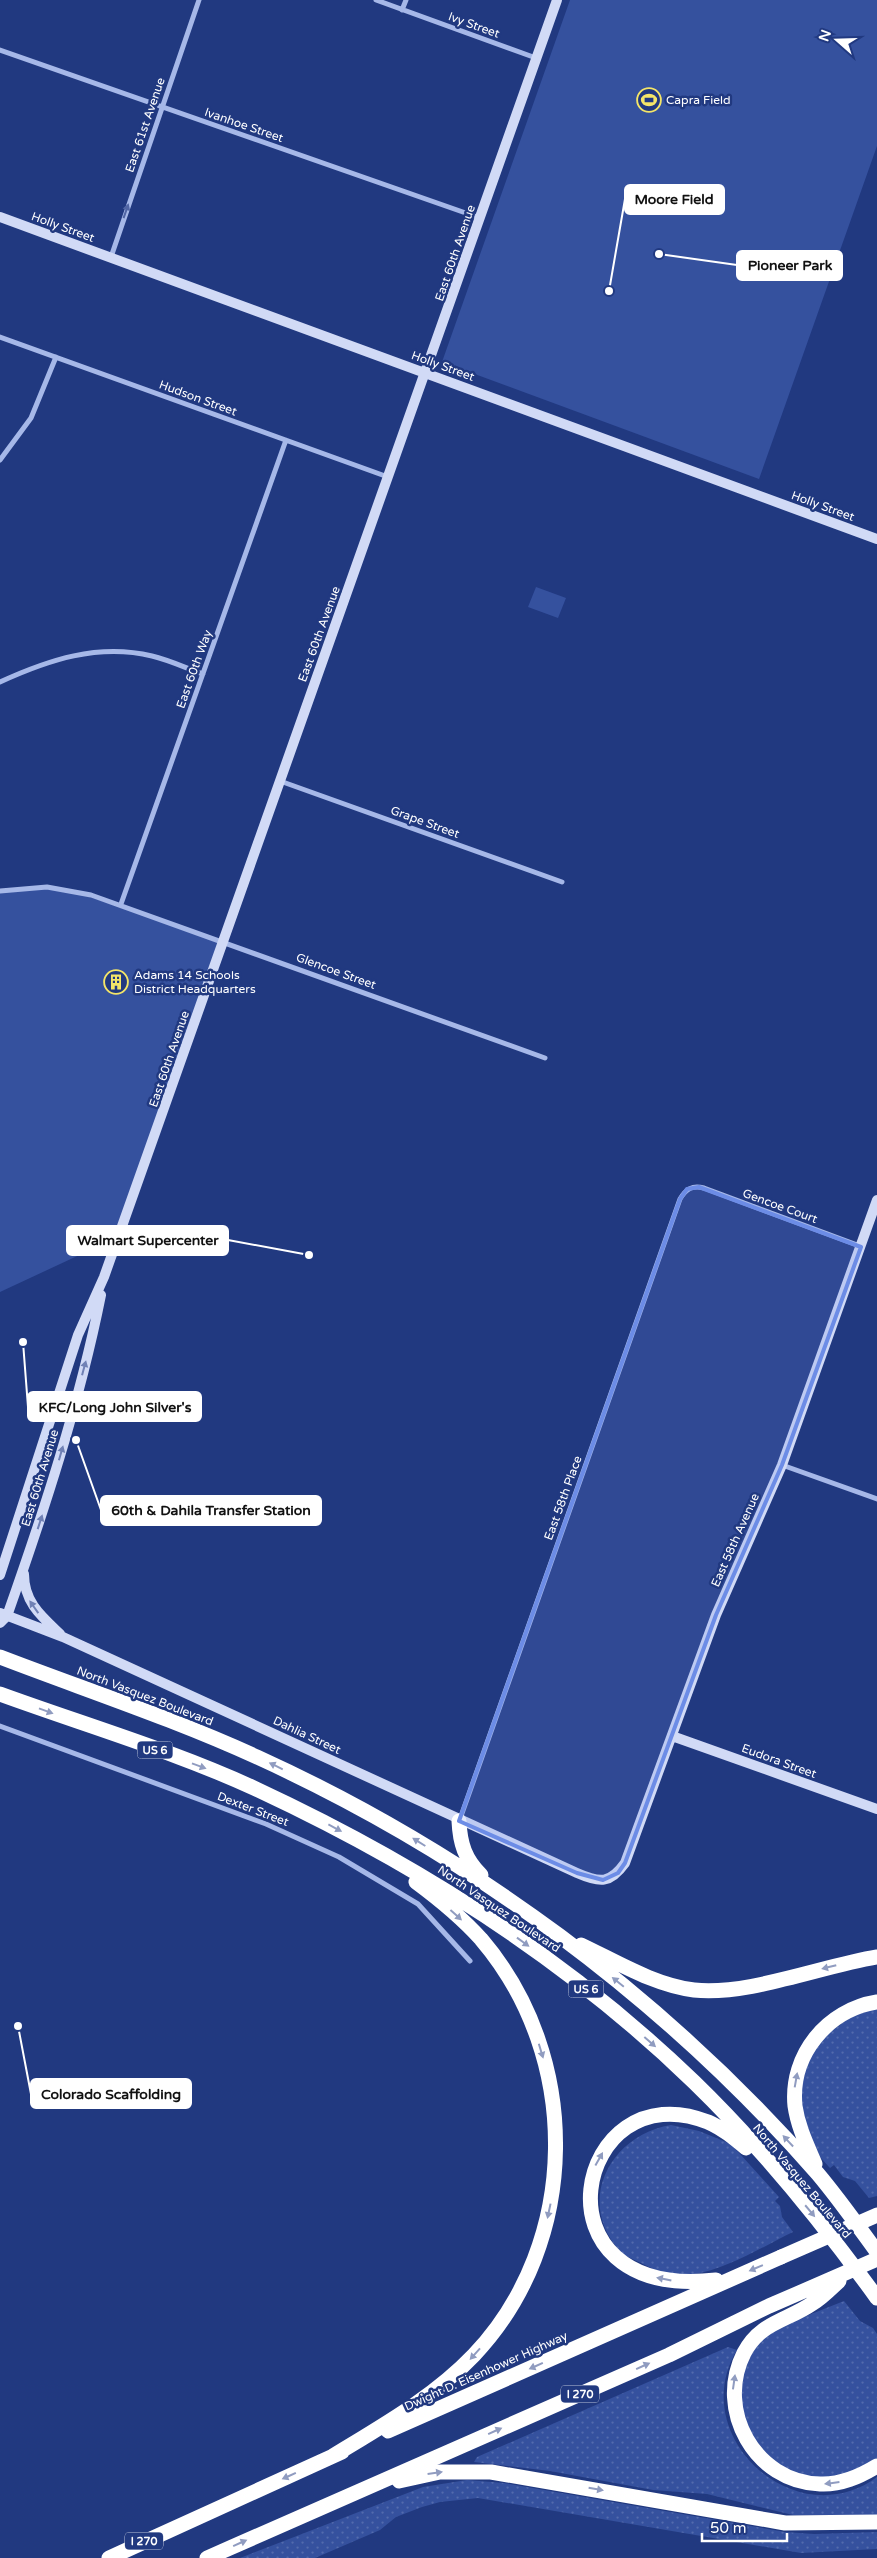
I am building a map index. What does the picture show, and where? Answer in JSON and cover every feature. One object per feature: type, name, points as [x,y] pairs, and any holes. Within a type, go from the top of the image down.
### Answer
[{"type":"highway","name":"North Vasquez Boulevard","points":[[0,1657],[257,1757],[373,1815],[504,1896],[555,1932],[644,2003],[722,2074],[820,2177],[877,2252]]},
{"type":"highway","name":"North Vasquez Boulevard","points":[[0,1694],[253,1788],[362,1843],[434,1883],[518,1938],[575,1979],[632,2026],[695,2083],[779,2174],[829,2234],[877,2298]]},
{"type":"highway","points":[[459,1821],[462,1848],[468,1860],[504,1896]]},
{"type":"highway","points":[[333,2456],[437,2389],[469,2360],[492,2334],[522,2288],[533,2264],[547,2223],[554,2192],[556,2161],[556,2123],[548,2073],[527,2012],[499,1963],[458,1916],[362,1843]]},
{"type":"highway","points":[[555,1932],[645,1975],[694,1990],[738,1988],[877,1957]]},
{"type":"highway","points":[[820,2177],[799,2124],[794,2096],[799,2068],[808,2046],[827,2024],[853,2008],[877,2002]]},
{"type":"highway","points":[[730,2279],[681,2282],[642,2274],[625,2266],[611,2253],[594,2226],[590,2207],[590,2186],[595,2166],[605,2148],[628,2127],[656,2116],[670,2114],[695,2118],[710,2123],[725,2132],[779,2174]]},
{"type":"highway","name":"Dwight D. Eisenhower Highway","points":[[109,2558],[333,2456],[877,2215]]},
{"type":"highway","points":[[877,2259],[852,2270],[762,2328],[744,2353],[733,2386],[734,2403],[739,2424],[748,2441],[763,2460],[784,2474],[802,2482],[821,2484],[842,2482],[863,2475],[877,2466]]},
{"type":"highway","name":"I 270","points":[[207,2558],[669,2355],[808,2297]]},
{"type":"highway","points":[[354,2493],[432,2473],[491,2472],[785,2523],[877,2522]]},
{"type":"street","name":"East 61st Avenue","points":[[110,258],[199,0]]},
{"type":"street","name":"Ivy Street","points":[[376,0],[536,58]]},
{"type":"street","points":[[402,10],[406,0]]},
{"type":"street","name":"East 60th Avenue","points":[[0,1575],[78,1335],[104,1277],[481,219],[557,0]]},
{"type":"street","name":"Ivanhoe Street","points":[[0,50],[481,219]]},
{"type":"street","name":"Holly Street","points":[[0,217],[877,539]]},
{"type":"street","name":"Hudson Street","points":[[0,337],[389,477]]},
{"type":"street","points":[[0,460],[31,418],[56,357]]},
{"type":"street","name":"East 60th Way","points":[[121,904],[286,440]]},
{"type":"street","points":[[0,682],[30,668],[63,657],[108,652],[154,656],[203,674]]},
{"type":"street","name":"Grape Street","points":[[280,781],[562,882]]},
{"type":"street","name":"Glencoe Street","points":[[0,891],[31,887],[58,888],[121,904],[545,1058]]},
{"type":"street","name":"Gencoe Court","points":[[692,1188],[704,1188],[860,1246]]},
{"type":"street","name":"East 58th Place","points":[[459,1821],[680,1199],[685,1191],[692,1188]]},
{"type":"street","name":"East 58th Avenue","points":[[602,1880],[618,1872],[625,1863],[716,1615],[782,1465],[877,1200]]},
{"type":"street","name":"East 60th Avenue","points":[[2,1618],[24,1568],[68,1430],[92,1339],[104,1277]]},
{"type":"street","points":[[782,1465],[877,1499]]},
{"type":"street","points":[[24,1568],[26,1590],[30,1602],[40,1615],[63,1637]]},
{"type":"street","name":"Dahlia Street","points":[[2,1618],[63,1637],[459,1821],[585,1876],[602,1880]]},
{"type":"street","name":"Dexter Street","points":[[0,1726],[266,1824],[339,1856],[418,1904],[470,1961]]},
{"type":"street","name":"Eudora Street","points":[[672,1736],[877,1809]]},
{"type":"highlighted area","points":[[699,1187],[861,1247],[782,1465],[716,1615],[625,1863],[618,1873],[603,1880],[577,1873],[459,1821],[680,1199],[687,1189]]},
{"type":"shaded area","points":[[570,0],[877,0],[877,146],[759,479],[442,362]]},
{"type":"shaded area","points":[[536,587],[566,598],[558,618],[528,607]]},
{"type":"shaded area","points":[[62,888],[224,941],[118,1237],[0,1292],[0,891]]},
{"type":"shaded area","points":[[877,2009],[877,2196],[869,2198],[855,2181],[843,2177],[834,2165],[830,2168],[820,2157],[801,2115],[802,2075],[819,2040],[855,2014]]},
{"type":"shaded area","points":[[671,2125],[699,2131],[731,2144],[779,2197],[775,2201],[780,2206],[782,2217],[793,2232],[731,2263],[706,2272],[694,2274],[680,2275],[662,2272],[622,2253],[607,2232],[600,2212],[600,2192],[606,2173],[616,2156],[631,2142],[649,2131]]},
{"type":"shaded area","points":[[844,2301],[860,2321],[873,2328],[877,2334],[877,2458],[845,2476],[811,2479],[781,2467],[754,2444],[740,2401],[743,2374],[753,2351],[776,2328]]},
{"type":"shaded area","points":[[728,2347],[737,2350],[725,2383],[726,2415],[737,2444],[757,2468],[783,2486],[814,2495],[846,2492],[877,2477],[877,2515],[793,2515],[707,2494],[653,2490],[550,2471],[474,2462],[477,2457]]},
{"type":"shaded area","points":[[467,2480],[504,2483],[785,2532],[814,2534],[877,2532],[877,2549],[801,2553],[478,2498],[440,2502],[422,2507],[396,2517],[380,2530],[315,2558],[240,2558],[423,2487]]},
{"type":"place","name":"Capra Field","points":[[649,100]]},
{"type":"place","name":"Pioneer Park","points":[[659,254]]},
{"type":"place","name":"Moore Field","points":[[609,291]]},
{"type":"place","name":"Adams 14 Schools District Headquarters","points":[[116,982]]},
{"type":"place","name":"Walmart Supercenter","points":[[309,1255]]},
{"type":"place","name":"KFC/Long John Silver's","points":[[23,1342]]},
{"type":"place","name":"60th & Dahila Transfer Station","points":[[76,1440]]},
{"type":"place","name":"Colorado Scaffolding","points":[[18,2026]]}]
